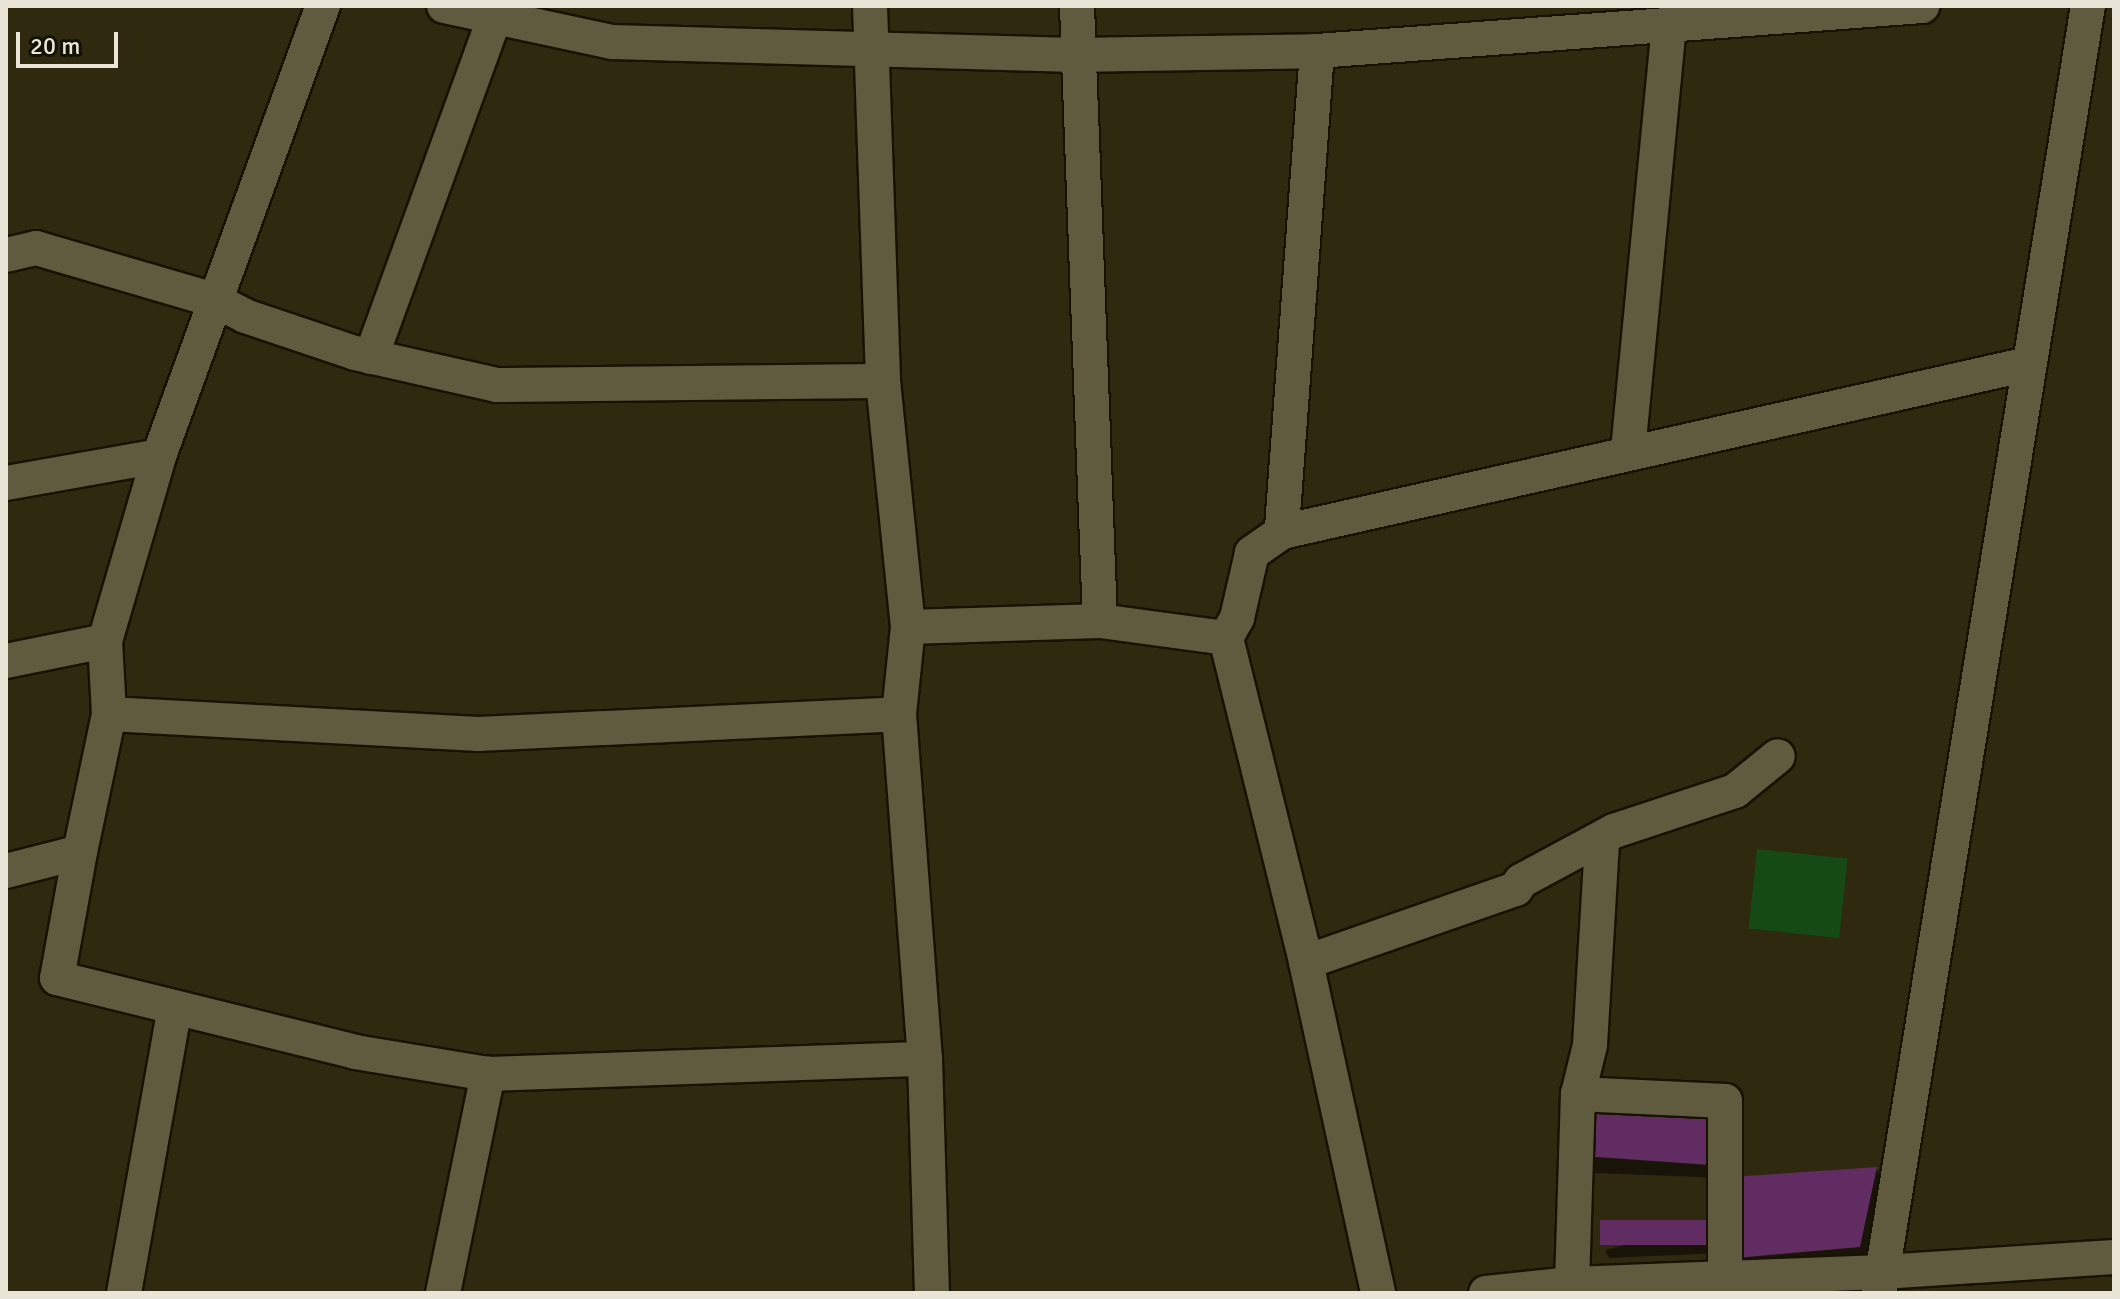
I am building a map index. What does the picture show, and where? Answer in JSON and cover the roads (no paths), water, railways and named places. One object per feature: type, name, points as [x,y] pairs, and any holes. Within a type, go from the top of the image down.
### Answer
[{"type":"street","points":[[323,6],[159,456],[105,641],[109,714],[57,978],[355,1052],[488,1074],[925,1059]]},
{"type":"street","points":[[444,6],[612,42],[872,52],[1075,55],[1317,51],[1922,6]]},
{"type":"street","points":[[870,6],[883,381],[908,627],[899,714],[925,1059],[932,1293]]},
{"type":"street","points":[[1077,6],[1075,55],[1100,621]]},
{"type":"street","points":[[1880,1282],[2088,6]]},
{"type":"street","points":[[371,357],[495,17]]},
{"type":"street","points":[[1628,451],[1669,27]]},
{"type":"street","points":[[1282,532],[1317,51]]},
{"type":"street","points":[[6,255],[36,248],[214,300],[245,316],[371,357],[497,385],[883,381]]},
{"type":"street","points":[[1378,1293],[1306,962],[1226,638],[1237,618],[1252,553],[1282,532],[1628,451],[2028,364]]},
{"type":"street","points":[[6,483],[159,456]]},
{"type":"street","points":[[908,627],[1100,621],[1226,638]]},
{"type":"street","points":[[6,661],[105,641]]},
{"type":"street","points":[[109,714],[478,734],[899,714]]},
{"type":"street","points":[[1306,962],[1516,889],[1521,881],[1661,813],[1735,791],[1778,756]]},
{"type":"street","points":[[1572,1284],[1578,1094],[1590,1045],[1602,841]]},
{"type":"street","points":[[6,871],[80,852]]},
{"type":"street","points":[[124,1293],[175,1008]]},
{"type":"street","points":[[443,1293],[488,1074]]},
{"type":"street","points":[[1578,1094],[1725,1101],[1725,1276]]},
{"type":"street","points":[[1486,1293],[1572,1284],[1725,1276],[1880,1282],[2114,1257]]}]
